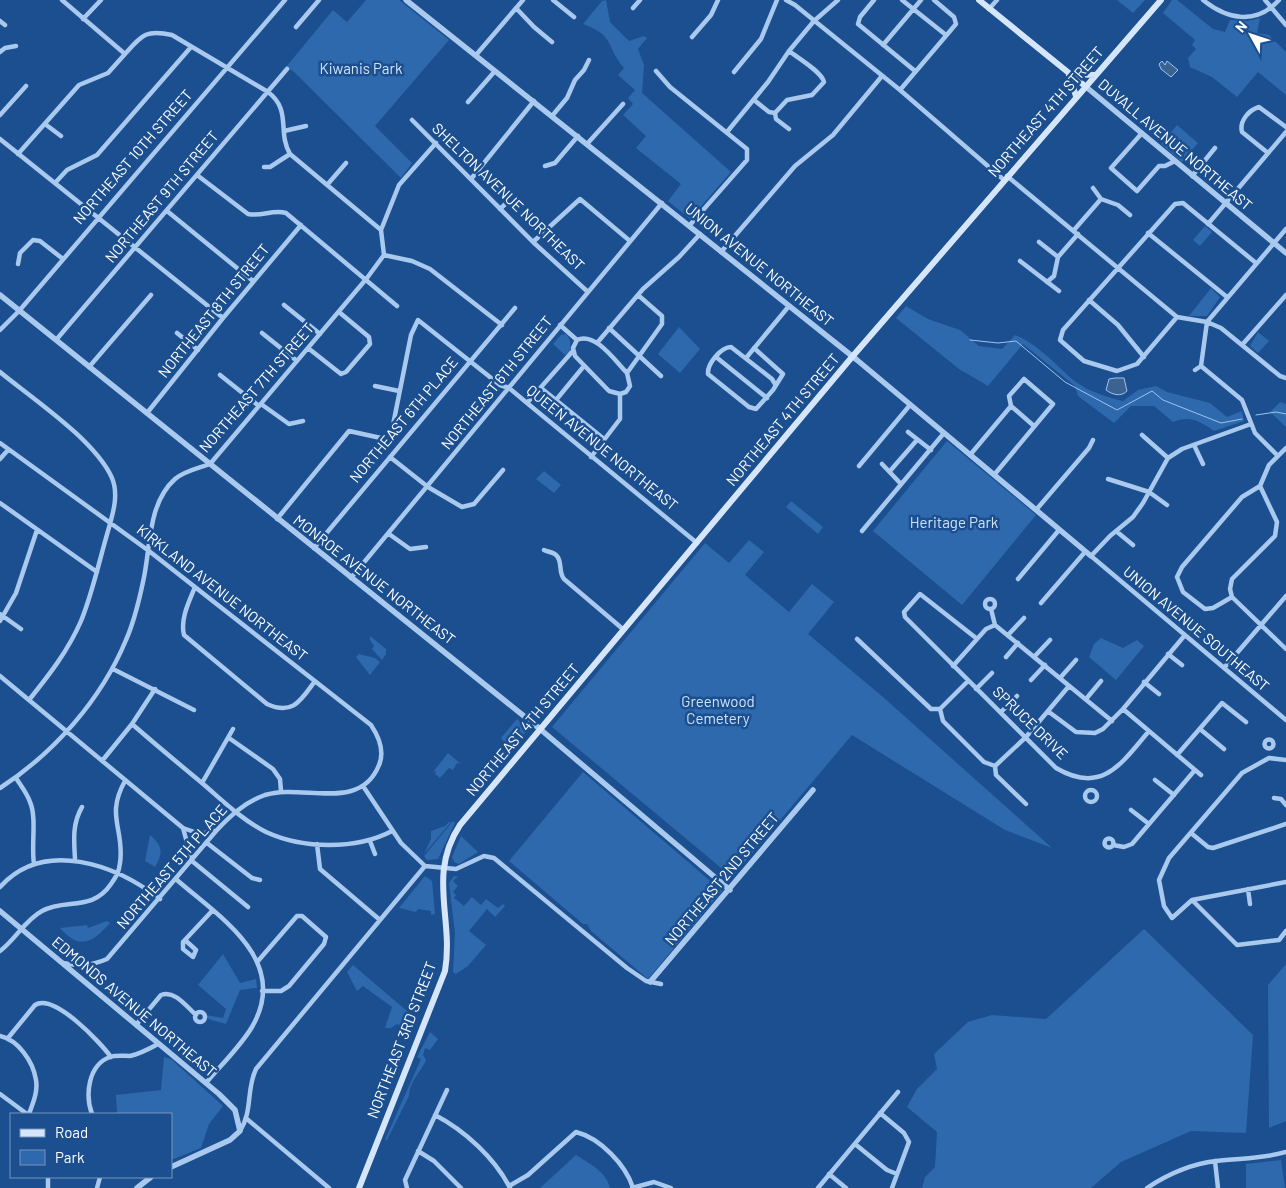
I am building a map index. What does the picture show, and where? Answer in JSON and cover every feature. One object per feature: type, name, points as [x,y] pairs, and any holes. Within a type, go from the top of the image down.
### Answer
[{"type":"main road","name":"DUVALL AVENUE NORTHEAST","points":[[979,0],[1085,86]]},
{"type":"main road","name":"NORTHEAST 4TH STREET","points":[[443,868],[447,848],[460,826],[540,729],[852,357],[1161,0]]},
{"type":"main road","points":[[1076,96],[1069,74],[1095,75]]},
{"type":"main road","name":"NORTHEAST 3RD STREET","points":[[359,1188],[445,971],[448,939],[442,888],[443,868]]},
{"type":"street","points":[[62,0],[125,54]]},
{"type":"street","points":[[83,19],[101,0]]},
{"type":"street","name":"NORTHEAST 10TH STREET","points":[[0,330],[20,310],[285,0]]},
{"type":"street","points":[[296,27],[319,0]]},
{"type":"street","name":"UNION AVENUE NORTHEAST","points":[[406,0],[852,357],[1091,556]]},
{"type":"street","points":[[476,55],[523,0]]},
{"type":"street","points":[[553,0],[574,17]]},
{"type":"street","points":[[634,8],[640,0]]},
{"type":"street","points":[[692,37],[711,15],[718,0]]},
{"type":"street","points":[[734,72],[761,39],[777,0]]},
{"type":"street","points":[[786,0],[796,5],[1006,178],[1074,230],[1177,317],[1207,322],[1225,330],[1285,378]]},
{"type":"street","points":[[796,5],[799,0]]},
{"type":"street","points":[[727,132],[754,100],[789,51],[814,21],[838,0]]},
{"type":"street","points":[[865,0],[872,2],[860,17],[858,24],[915,72]]},
{"type":"street","points":[[902,0],[946,35]]},
{"type":"street","points":[[883,45],[921,0]]},
{"type":"street","points":[[900,90],[956,24],[956,20],[934,0]]},
{"type":"street","points":[[989,8],[997,0]]},
{"type":"street","points":[[1204,0],[1222,13],[1236,17],[1260,14],[1271,8],[1279,0]]},
{"type":"street","points":[[1265,0],[1286,25]]},
{"type":"street","points":[[516,8],[552,42]]},
{"type":"street","points":[[0,21],[5,25]]},
{"type":"street","points":[[18,154],[79,85],[108,73],[140,36],[152,32],[172,35],[276,98],[282,108],[286,145],[290,154],[381,230]]},
{"type":"street","points":[[0,52],[5,48],[16,46]]},
{"type":"street","points":[[55,183],[67,170],[97,155],[191,47]]},
{"type":"street","points":[[775,114],[787,100],[812,95],[824,82],[824,78],[789,51]]},
{"type":"street","points":[[552,116],[568,98],[575,80],[584,70],[588,60]]},
{"type":"street","name":"NORTHEAST 9TH STREET","points":[[56,340],[287,69]]},
{"type":"street","points":[[468,102],[495,71]]},
{"type":"street","points":[[656,71],[670,87],[727,132],[747,149],[749,154],[747,160],[689,226]]},
{"type":"street","points":[[721,252],[795,166],[833,135],[882,76]]},
{"type":"street","points":[[0,115],[26,86]]},
{"type":"street","name":"DUVALL AVENUE NORTHEAST","points":[[1085,86],[1286,253]]},
{"type":"street","points":[[754,100],[769,112],[775,114],[776,118],[789,129]]},
{"type":"street","points":[[471,179],[534,101]]},
{"type":"street","points":[[587,144],[624,104]]},
{"type":"street","points":[[1268,153],[1242,132],[1241,126],[1253,109],[1259,107],[1286,127]]},
{"type":"street","name":"SHELTON AVENUE NORTHEAST","points":[[412,120],[533,242],[588,292]]},
{"type":"street","points":[[45,124],[61,136]]},
{"type":"street","points":[[284,131],[306,126]]},
{"type":"street","points":[[1208,224],[1286,132]]},
{"type":"street","points":[[1142,133],[1111,168],[1137,190],[1159,166],[1175,161]]},
{"type":"street","points":[[545,166],[555,163],[578,136]]},
{"type":"street","points":[[0,139],[223,318]]},
{"type":"street","points":[[436,143],[399,185],[381,230],[384,255],[412,261],[430,269],[502,325]]},
{"type":"street","points":[[1192,176],[1215,148]]},
{"type":"street","points":[[264,167],[270,167],[290,154]]},
{"type":"street","points":[[327,185],[346,163]]},
{"type":"street","points":[[197,175],[248,214],[257,215],[280,211],[286,213],[367,278],[398,306]]},
{"type":"street","points":[[1094,188],[1101,199],[1118,205],[1130,215]]},
{"type":"street","points":[[500,209],[513,197]]},
{"type":"street","points":[[533,242],[580,199],[630,241]]},
{"type":"street","points":[[1074,230],[1101,199]]},
{"type":"street","points":[[1177,317],[1137,364],[1126,369],[1111,370],[1084,361],[1061,342],[1059,336],[1148,233],[1172,206],[1178,202],[1183,203],[1256,263]]},
{"type":"street","name":"NORTHEAST 6TH STREET","points":[[351,578],[662,203]]},
{"type":"street","points":[[167,211],[254,281]]},
{"type":"street","name":"NORTHEAST 8TH STREET","points":[[147,413],[223,318],[302,226]]},
{"type":"street","points":[[1195,370],[1201,366],[1207,322],[1286,229]]},
{"type":"street","points":[[1148,233],[1227,297]]},
{"type":"street","points":[[597,343],[638,295],[665,268],[679,258],[700,234]]},
{"type":"street","points":[[1047,282],[1054,276],[1058,257],[1078,234]]},
{"type":"street","points":[[18,264],[20,253],[29,242],[35,240],[40,241],[63,259]]},
{"type":"street","points":[[1039,242],[1058,257]]},
{"type":"street","name":"NORTHEAST 7TH STREET","points":[[0,788],[40,759],[66,731],[113,669],[135,614],[156,509],[168,486],[182,474],[210,464],[367,278],[384,255]]},
{"type":"street","points":[[1020,261],[1059,291]]},
{"type":"street","name":"MONROE AVENUE NORTHEAST","points":[[0,295],[540,729],[730,890]]},
{"type":"street","points":[[90,367],[151,295]]},
{"type":"street","points":[[627,373],[662,324],[662,316],[638,295]]},
{"type":"street","points":[[1242,345],[1286,295]]},
{"type":"street","points":[[1089,300],[1118,325],[1144,356]]},
{"type":"street","points":[[284,305],[320,334]]},
{"type":"street","points":[[746,358],[789,306]]},
{"type":"street","name":"NORTHEAST 6TH PLACE","points":[[314,548],[515,308]]},
{"type":"street","points":[[308,348],[340,373],[346,372],[370,344],[369,337],[338,312]]},
{"type":"street","name":"QUEEN AVENUE NORTHEAST","points":[[399,391],[411,335],[418,320],[500,385],[509,388],[697,543]]},
{"type":"street","points":[[560,325],[577,340]]},
{"type":"street","points":[[609,328],[661,376]]},
{"type":"street","points":[[177,332],[198,350]]},
{"type":"street","points":[[262,333],[297,361]]},
{"type":"street","points":[[572,352],[609,391],[620,394],[626,392],[630,386],[627,373],[597,343],[586,338],[577,340]]},
{"type":"street","points":[[527,403],[572,352],[577,340]]},
{"type":"street","points":[[754,348],[782,372],[783,376],[758,408],[754,409],[710,376],[708,371],[716,358],[723,349],[729,347],[746,358],[775,384]]},
{"type":"street","points":[[716,358],[767,398]]},
{"type":"street","points":[[556,400],[584,366]]},
{"type":"street","points":[[1201,366],[1242,400],[1251,424],[1259,438],[1277,455]]},
{"type":"street","points":[[0,372],[84,441],[101,460],[114,487],[115,501],[110,522],[80,622],[56,666],[29,700]]},
{"type":"street","points":[[220,375],[289,424],[303,420]]},
{"type":"street","points":[[994,475],[1053,404],[1024,379],[1010,396],[1011,406],[1034,426]]},
{"type":"street","points":[[375,386],[399,391],[390,440]]},
{"type":"street","points":[[541,388],[604,439]]},
{"type":"street","points":[[591,457],[620,419],[620,394]]},
{"type":"street","points":[[858,466],[910,405]]},
{"type":"street","points":[[970,455],[1011,406]]},
{"type":"street","points":[[1091,556],[1133,517],[1168,458],[1182,449],[1251,424]]},
{"type":"street","points":[[277,519],[349,431],[390,440],[399,447]]},
{"type":"street","points":[[908,432],[931,450]]},
{"type":"street","points":[[862,531],[944,434]]},
{"type":"street","points":[[1142,434],[1168,458]]},
{"type":"street","points":[[890,471],[917,440]]},
{"type":"street","points":[[1036,510],[1089,448],[1093,440]]},
{"type":"street","name":"KIRKLAND AVENUE NORTHEAST","points":[[0,443],[149,551],[371,725],[376,732],[382,750],[381,761],[372,778],[363,786]]},
{"type":"street","points":[[1194,445],[1203,464]]},
{"type":"street","points":[[1232,597],[1213,608],[1202,608],[1182,592],[1177,577],[1182,567],[1242,497],[1260,486],[1269,465],[1286,448]]},
{"type":"street","points":[[0,459],[8,450]]},
{"type":"street","points":[[390,457],[428,487],[435,489],[455,505],[469,507],[480,499],[503,470]]},
{"type":"street","points":[[882,464],[902,484]]},
{"type":"street","points":[[1108,479],[1149,492],[1167,505]]},
{"type":"street","points":[[1260,486],[1277,522],[1277,530],[1271,542],[1232,579],[1230,589],[1232,597],[1286,649]]},
{"type":"street","points":[[0,503],[96,572]]},
{"type":"street","points":[[21,629],[1,617],[16,593],[37,530]]},
{"type":"street","points":[[1018,579],[1059,530]]},
{"type":"street","points":[[1116,532],[1133,545]]},
{"type":"street","points":[[389,534],[410,548],[426,547]]},
{"type":"street","points":[[544,550],[556,555],[559,559],[560,574],[564,579],[624,630]]},
{"type":"street","points":[[1042,603],[1085,552]]},
{"type":"street","name":"UNION AVENUE SOUTHEAST","points":[[1091,556],[1286,720]]},
{"type":"street","points":[[196,587],[185,612],[182,627],[184,635],[267,704],[284,709],[291,707],[298,703],[315,681]]},
{"type":"street","name":"SPRUCE DRIVE","points":[[976,638],[920,594],[906,607],[905,616],[1056,768],[1066,774],[1092,779]]},
{"type":"street","points":[[1224,668],[1286,596]]},
{"type":"street","points":[[991,608],[995,626],[1112,721]]},
{"type":"street","points":[[1008,635],[1024,618]]},
{"type":"street","points":[[953,666],[976,638],[986,629],[995,626]]},
{"type":"street","points":[[1049,712],[1070,728],[1083,734],[1095,733],[1112,721],[1123,709],[1184,635]]},
{"type":"street","points":[[857,639],[931,709],[940,709],[968,681]]},
{"type":"street","points":[[1034,657],[1050,640]]},
{"type":"street","points":[[1006,657],[1018,643]]},
{"type":"street","points":[[1168,654],[1182,666]]},
{"type":"street","points":[[1060,678],[1076,660]]},
{"type":"street","points":[[1031,680],[1045,665]]},
{"type":"street","points":[[113,669],[194,710]]},
{"type":"street","points":[[976,689],[992,674]]},
{"type":"street","points":[[0,676],[183,828],[200,834],[216,831]]},
{"type":"street","points":[[1086,700],[1101,682]]},
{"type":"street","points":[[1144,682],[1159,694]]},
{"type":"street","points":[[995,766],[1026,737],[1069,686]]},
{"type":"street","points":[[102,761],[132,724],[155,689]]},
{"type":"street","points":[[1001,712],[1017,696]]},
{"type":"street","points":[[1177,755],[1222,702],[1246,722]]},
{"type":"street","points":[[940,709],[943,721],[984,762],[995,766]]},
{"type":"street","points":[[1123,709],[1201,775]]},
{"type":"street","points":[[132,724],[235,812],[266,832],[318,844],[370,841],[392,831]]},
{"type":"street","points":[[202,783],[234,729]]},
{"type":"street","points":[[1200,729],[1224,749]]},
{"type":"street","points":[[1091,790],[1092,779],[1106,775],[1117,768],[1149,731]]},
{"type":"street","points":[[229,738],[273,769],[280,779],[281,791]]},
{"type":"street","points":[[1270,748],[1270,758]]},
{"type":"street","points":[[1286,760],[1270,758],[1242,773],[1169,858],[1159,880],[1164,906],[1172,918],[1192,900],[1286,882]]},
{"type":"street","points":[[995,766],[996,775],[1026,804]]},
{"type":"street","points":[[1113,845],[1124,847],[1132,844],[1195,770]]},
{"type":"street","points":[[16,778],[30,801],[33,812],[31,848],[34,864]]},
{"type":"street","points":[[1155,780],[1174,795]]},
{"type":"street","points":[[0,951],[41,911],[82,904],[96,898],[104,892],[118,874],[121,854],[114,812],[119,792],[125,781]]},
{"type":"street","points":[[363,786],[392,831],[410,853],[425,866],[459,869],[480,857],[494,858],[627,968],[650,982],[661,984]]},
{"type":"street","name":"NORTHEAST 5TH PLACE","points":[[62,963],[91,965],[107,959],[216,831],[235,812],[251,801],[281,791],[342,794],[363,786]]},
{"type":"street","name":"NORTHEAST 2ND STREET","points":[[650,982],[813,790]]},
{"type":"street","points":[[1274,798],[1281,799],[1286,806]]},
{"type":"street","points":[[76,860],[74,830],[76,817],[82,807]]},
{"type":"street","points":[[1132,810],[1149,824]]},
{"type":"street","points":[[1190,833],[1208,847],[1213,848],[1286,824]]},
{"type":"street","points":[[183,828],[192,861],[248,907]]},
{"type":"street","points":[[370,841],[374,854]]},
{"type":"street","points":[[207,843],[252,878],[260,880]]},
{"type":"street","points":[[318,844],[320,869],[380,920]]},
{"type":"street","points":[[0,887],[18,872],[34,864],[76,860],[118,874],[142,885],[160,899]]},
{"type":"street","points":[[172,1167],[230,1140],[240,1131],[248,1119],[251,1084],[256,1069],[425,866]]},
{"type":"street","points":[[176,880],[235,928],[258,961],[262,991],[260,1007],[253,1024],[206,1083]]},
{"type":"street","points":[[1248,889],[1250,904]]},
{"type":"street","points":[[1192,900],[1237,945],[1279,940],[1286,931]]},
{"type":"street","name":"EDMONDS AVENUE NORTHEAST","points":[[0,911],[206,1083],[234,1110],[240,1131]]},
{"type":"street","points":[[185,940],[212,911]]},
{"type":"street","points":[[258,961],[297,916],[302,916],[326,937],[324,944],[289,986],[281,991],[262,991]]},
{"type":"street","points":[[136,1025],[161,995],[166,993],[173,995],[196,1015]]},
{"type":"street","points":[[8,1038],[35,1005],[47,1003],[81,1024],[98,1040],[111,1057]]},
{"type":"street","points":[[0,1036],[8,1038],[22,1051],[36,1078],[35,1096],[28,1113]]},
{"type":"street","points":[[92,1113],[88,1094],[92,1076],[100,1065],[111,1057],[140,1053],[158,1044]]},
{"type":"street","points":[[407,1188],[405,1180],[447,1090]]},
{"type":"street","points":[[818,1188],[898,1092]]},
{"type":"street","points":[[0,1094],[27,1113]]},
{"type":"street","points":[[880,1113],[908,1138],[909,1147],[892,1188]]},
{"type":"street","points":[[435,1115],[464,1133],[504,1176],[510,1187],[528,1175],[572,1134],[580,1133],[619,1161],[630,1176],[633,1188],[654,1182],[671,1188]]},
{"type":"street","points":[[248,1119],[329,1188]]},
{"type":"street","points":[[854,1144],[887,1170],[897,1174]]},
{"type":"street","points":[[418,1151],[434,1161],[461,1188]]},
{"type":"street","points":[[1148,1188],[1163,1178],[1187,1168],[1215,1161],[1265,1157],[1286,1152]]},
{"type":"street","points":[[1215,1161],[1218,1188]]},
{"type":"street","points":[[829,1174],[846,1188]]},
{"type":"street","points":[[137,1188],[150,1178]]},
{"type":"green space","name":"Kiwanis Park","points":[[366,0],[399,0],[449,40],[375,126],[412,163],[401,178],[293,71],[286,67],[333,10],[347,22]]},
{"type":"green space","points":[[606,0],[610,22],[629,41],[644,36],[647,38],[638,49],[644,65],[642,93],[731,172],[690,219],[668,201],[681,184],[636,148],[646,136],[623,115],[633,104],[628,98],[635,90],[618,75],[624,68],[605,37],[593,28],[583,24],[602,1]]},
{"type":"green space","points":[[1117,0],[1145,0],[1133,13]]},
{"type":"green space","points":[[1172,0],[1177,0],[1213,29],[1225,32],[1230,20],[1247,21],[1260,18],[1257,33],[1269,35],[1286,52],[1286,95],[1258,72],[1237,97],[1212,77],[1190,67],[1188,58],[1196,49],[1192,45],[1195,40],[1163,13]]},
{"type":"green space","points":[[1177,125],[1198,143],[1182,162],[1161,144]]},
{"type":"green space","points":[[1205,226],[1212,232],[1200,246],[1193,240]]},
{"type":"green space","points":[[1211,288],[1220,297],[1207,316],[1189,316]]},
{"type":"green space","points":[[906,306],[928,319],[960,330],[979,346],[1002,349],[1015,335],[1024,339],[1040,350],[1076,382],[1104,396],[1123,401],[1138,390],[1156,386],[1167,392],[1210,403],[1227,417],[1242,411],[1244,421],[1214,431],[1195,420],[1185,419],[1173,422],[1154,406],[1131,406],[1114,423],[1078,396],[1075,386],[1023,344],[988,386],[959,369],[896,318]]},
{"type":"green space","points":[[679,327],[700,349],[680,373],[658,354]]},
{"type":"green space","points":[[1258,332],[1269,341],[1258,353],[1250,346]]},
{"type":"green space","points":[[566,334],[570,341],[570,352],[565,355],[553,344],[561,335]]},
{"type":"green space","points":[[1280,402],[1286,404],[1286,427],[1270,412]]},
{"type":"green space","name":"Heritage Park","points":[[947,441],[1036,515],[962,605],[873,531]]},
{"type":"green space","points":[[544,471],[561,485],[554,493],[536,479]]},
{"type":"green space","points":[[791,501],[823,527],[818,534],[786,507]]},
{"type":"green space","name":"Greenwood Cemetery","points":[[749,540],[764,552],[745,575],[789,612],[812,584],[834,602],[808,634],[883,697],[1052,848],[1005,830],[852,735],[732,877],[552,727],[705,543],[729,563]]},
{"type":"green space","points":[[370,636],[386,649],[386,654],[382,660],[372,649],[374,646]]},
{"type":"green space","points":[[1101,638],[1123,648],[1137,640],[1144,646],[1116,680],[1089,657],[1094,644]]},
{"type":"green space","points":[[359,654],[375,658],[380,662],[370,675],[356,657]]},
{"type":"green space","points":[[517,719],[528,729],[510,751],[501,738]]},
{"type":"green space","points":[[448,753],[461,764],[457,763],[453,770],[449,768],[440,778],[435,774],[436,771],[433,772]]},
{"type":"green space","points":[[583,772],[722,891],[648,979],[591,931],[587,924],[583,924],[509,861]]},
{"type":"green space","points":[[453,821],[455,823],[438,859],[427,860],[424,856]]},
{"type":"green space","points":[[451,822],[424,854],[431,839],[431,831],[445,826]]},
{"type":"green space","points":[[150,835],[160,850],[155,867],[145,861]]},
{"type":"green space","points":[[461,836],[478,852],[459,864],[454,862],[452,857]]},
{"type":"green space","points":[[425,876],[432,881],[435,914],[431,915],[431,911],[418,909],[416,912],[399,908]]},
{"type":"green space","points":[[454,876],[458,876],[453,881],[458,886],[453,892],[456,895],[454,898],[464,906],[472,897],[481,905],[486,899],[498,908],[503,904],[505,906],[495,917],[487,909],[469,931],[486,945],[468,966],[456,974],[453,972],[455,933],[449,883]]},
{"type":"green space","points":[[107,921],[110,923],[98,935],[92,939],[80,942],[74,940],[60,928],[87,925],[88,928]]},
{"type":"green space","points":[[1144,929],[1253,1035],[1246,1133],[1191,1131],[1121,1162],[1091,1188],[922,1188],[925,1177],[935,1167],[937,1132],[907,1107],[917,1089],[937,1069],[934,1054],[968,1022],[992,1015],[1046,1019]]},
{"type":"green space","points":[[223,954],[240,983],[256,979],[257,988],[240,990],[226,1024],[208,1019],[206,1015],[223,1018],[226,1009],[198,985]]},
{"type":"green space","points":[[1286,964],[1286,1121],[1269,1128],[1268,985]]},
{"type":"green space","points":[[353,965],[414,1017],[416,1020],[411,1032],[397,1024],[391,1028],[385,1028],[392,1007],[363,986],[357,991],[347,972]]},
{"type":"green space","points":[[430,1032],[438,1039],[430,1050],[425,1048],[423,1055],[426,1060],[413,1082],[409,1096],[387,1140],[385,1140],[421,1059],[417,1057]]},
{"type":"green space","points":[[164,1057],[171,1059],[223,1106],[209,1124],[201,1148],[172,1160],[172,1113],[117,1113],[116,1095],[161,1090]]},
{"type":"green space","points":[[576,1155],[601,1172],[610,1188],[540,1188]]},
{"type":"green space","points":[[1281,1160],[1285,1188],[1246,1188],[1246,1164]]},
{"type":"shaded area","points":[[1162,61],[1165,65],[1167,61],[1178,70],[1171,77],[1161,69],[1159,64]]},
{"type":"shaded area","points":[[1124,378],[1127,391],[1125,393],[1117,395],[1106,390],[1109,379]]},
{"type":"waterway","points":[[970,340],[998,343],[1016,341],[1065,382],[1117,410],[1152,391],[1163,400],[1221,423],[1242,419]]},
{"type":"waterway","points":[[1256,415],[1276,412],[1286,414]]}]
